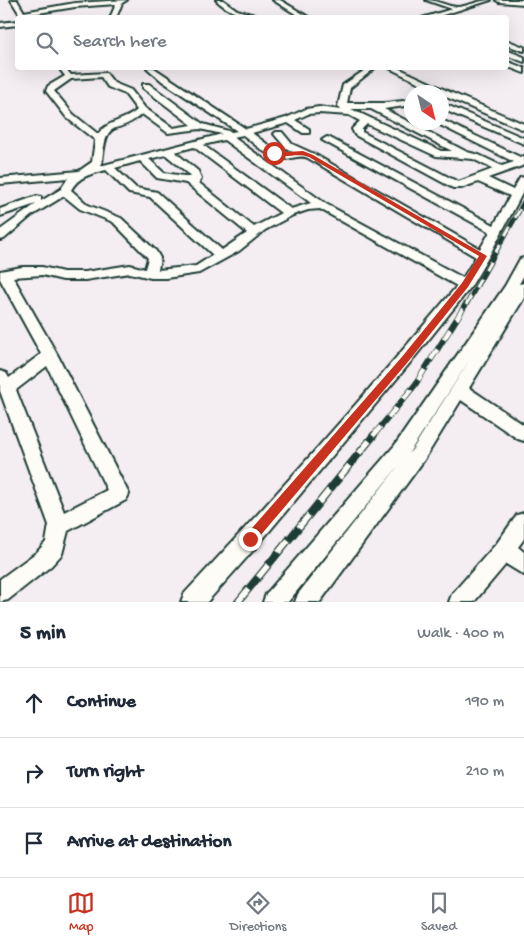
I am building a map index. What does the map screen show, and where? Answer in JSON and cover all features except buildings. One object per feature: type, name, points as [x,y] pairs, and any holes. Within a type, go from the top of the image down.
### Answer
[{"type":"street","points":[[14,0],[23,15]]},
{"type":"street","points":[[218,0],[235,11],[250,15]]},
{"type":"street","points":[[276,0],[302,15]]},
{"type":"street","points":[[429,0],[457,5]]},
{"type":"street","points":[[452,0],[457,5]]},
{"type":"street","points":[[431,15],[457,5],[488,0]]},
{"type":"street","points":[[499,0],[524,2]]},
{"type":"street","points":[[29,15],[81,4],[122,1]]},
{"type":"street","points":[[115,15],[122,1]]},
{"type":"street","points":[[0,25],[15,23]]},
{"type":"street","points":[[509,43],[524,49]]},
{"type":"street","points":[[509,53],[524,60]]},
{"type":"street","points":[[509,64],[524,71]]},
{"type":"street","points":[[64,70],[69,77]]},
{"type":"street","points":[[153,70],[218,113],[234,134],[322,206],[465,285]]},
{"type":"street","points":[[342,106],[346,87],[369,70]]},
{"type":"street","points":[[397,70],[524,127]]},
{"type":"street","points":[[100,139],[70,116],[50,91],[51,88],[69,77],[101,75],[111,85],[137,88],[208,130],[234,134],[277,155],[303,152]]},
{"type":"street","points":[[137,88],[162,77]]},
{"type":"street","points":[[137,88],[142,110],[171,131],[200,126]]},
{"type":"street","points":[[342,106],[404,103]]},
{"type":"street","points":[[399,104],[404,106]]},
{"type":"street","points":[[342,106],[351,113],[439,154],[470,156]]},
{"type":"street","points":[[373,106],[470,156],[500,169]]},
{"type":"street","points":[[449,109],[524,141]]},
{"type":"street","points":[[0,236],[97,163],[100,139],[106,128],[138,115],[142,110]]},
{"type":"street","points":[[0,213],[23,206],[72,182],[109,167],[289,120],[306,112],[319,110],[351,113]]},
{"type":"street","points":[[289,120],[306,131]]},
{"type":"street","points":[[366,120],[357,130],[358,133],[457,186],[522,160]]},
{"type":"street","points":[[449,127],[522,160]]},
{"type":"street","points":[[279,134],[289,146],[303,152],[483,256]]},
{"type":"street","points":[[327,140],[496,231]]},
{"type":"street","points":[[197,145],[289,212]]},
{"type":"street","points":[[169,152],[194,173],[196,178],[193,183]]},
{"type":"street","points":[[143,159],[161,176],[184,178],[193,183],[254,233]]},
{"type":"street","points":[[109,167],[134,191],[153,194],[221,256]]},
{"type":"street","points":[[478,178],[516,195]]},
{"type":"street","points":[[192,602],[250,539],[404,360],[465,285],[524,180]]},
{"type":"street","points":[[0,181],[72,182]]},
{"type":"street","points":[[72,182],[84,206],[121,224],[152,254],[154,258],[151,274]]},
{"type":"street","points":[[59,525],[119,494],[50,356],[3,280],[22,271],[42,271],[64,276],[85,276],[130,269],[151,274],[166,274],[199,269],[289,212],[307,207],[322,206]]},
{"type":"street","points":[[274,602],[401,450],[511,287],[524,262]]},
{"type":"street","points":[[306,602],[418,455],[523,290]]},
{"type":"street","points":[[0,592],[44,560],[55,547],[59,525],[3,383],[50,356]]},
{"type":"street","points":[[459,390],[524,434]]},
{"type":"street","points":[[466,600],[524,522]]},
{"type":"street","points":[[504,550],[524,564]]},
{"type":"railway","points":[[466,305],[524,202]]},
{"type":"railway","points":[[373,436],[415,385],[466,304]]},
{"type":"railway","points":[[238,602],[374,435]]},
{"type":"route","points":[[250,539],[404,360],[465,285],[483,256],[303,152],[283,156],[274,153]]}]
